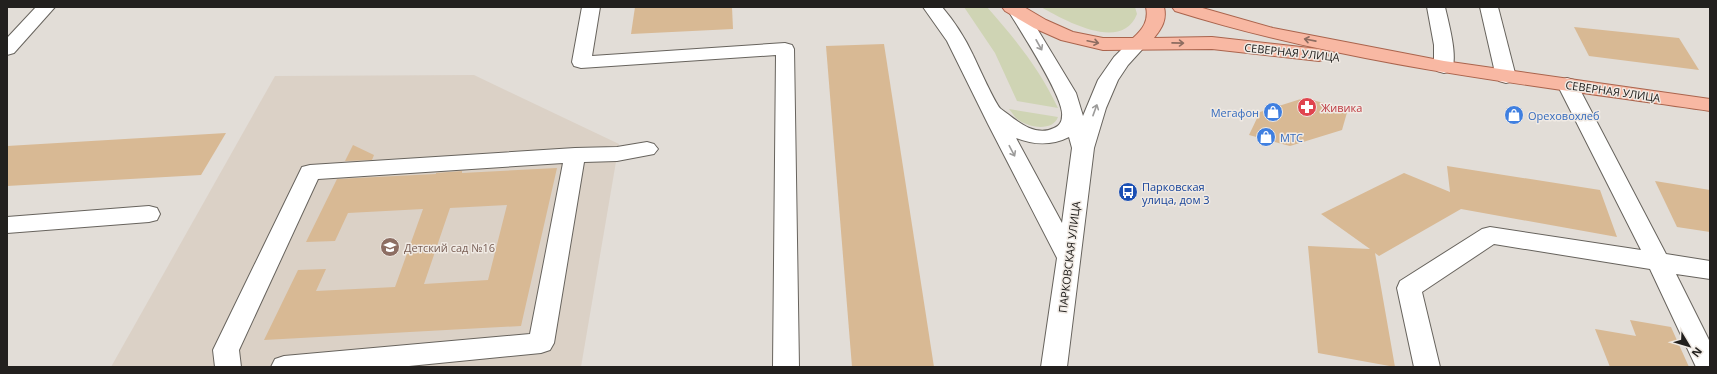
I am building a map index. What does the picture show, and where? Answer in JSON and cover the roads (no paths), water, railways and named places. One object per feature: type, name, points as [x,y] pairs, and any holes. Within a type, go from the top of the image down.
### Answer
[{"type":"main road","points":[[1139,43],[1147,36],[1157,18],[1155,7]]},
{"type":"main road","name":"СЕВЕРНАЯ УЛИЦА","points":[[1181,7],[1272,33],[1444,67],[1710,105]]},
{"type":"main road","name":"СЕВЕРНАЯ УЛИЦА","points":[[1014,10],[1067,36],[1089,42],[1117,45],[1139,43],[1212,43],[1444,67]]},
{"type":"street","points":[[7,48],[46,7]]},
{"type":"street","points":[[591,7],[581,62],[785,49],[786,367]]},
{"type":"street","points":[[932,7],[938,13],[960,48],[987,104],[1068,257]]},
{"type":"street","points":[[1436,7],[1443,45],[1444,67]]},
{"type":"street","points":[[1489,7],[1506,77]]},
{"type":"street","name":"ПАРКОВСКАЯ УЛИЦА","points":[[1014,10],[1066,93],[1083,148]]},
{"type":"street","name":"ПАРКОВСКАЯ УЛИЦА","points":[[1056,367],[1068,257],[1083,148],[1096,108],[1108,80],[1121,61],[1139,43]]},
{"type":"street","points":[[1567,84],[1658,261],[1709,367]]},
{"type":"street","points":[[987,104],[1014,129],[1032,137],[1045,138],[1058,134],[1069,127],[1073,115]]},
{"type":"street","points":[[228,367],[226,350],[310,172],[575,155],[617,154],[647,149]]},
{"type":"street","points":[[284,367],[541,343],[575,155]]},
{"type":"street","points":[[7,225],[149,214]]},
{"type":"street","points":[[1427,367],[1409,288],[1490,235],[1710,270]]},
{"type":"place","name":"Живика","points":[[1307,107]]},
{"type":"place","name":"Мегафон","points":[[1273,112]]},
{"type":"place","name":"Ореховохлеб","points":[[1514,115]]},
{"type":"place","name":"МТС","points":[[1266,137]]},
{"type":"place","name":"Парковская улица, дом 3","points":[[1128,192]]},
{"type":"place","name":"Детский сад №16","points":[[390,247]]}]
